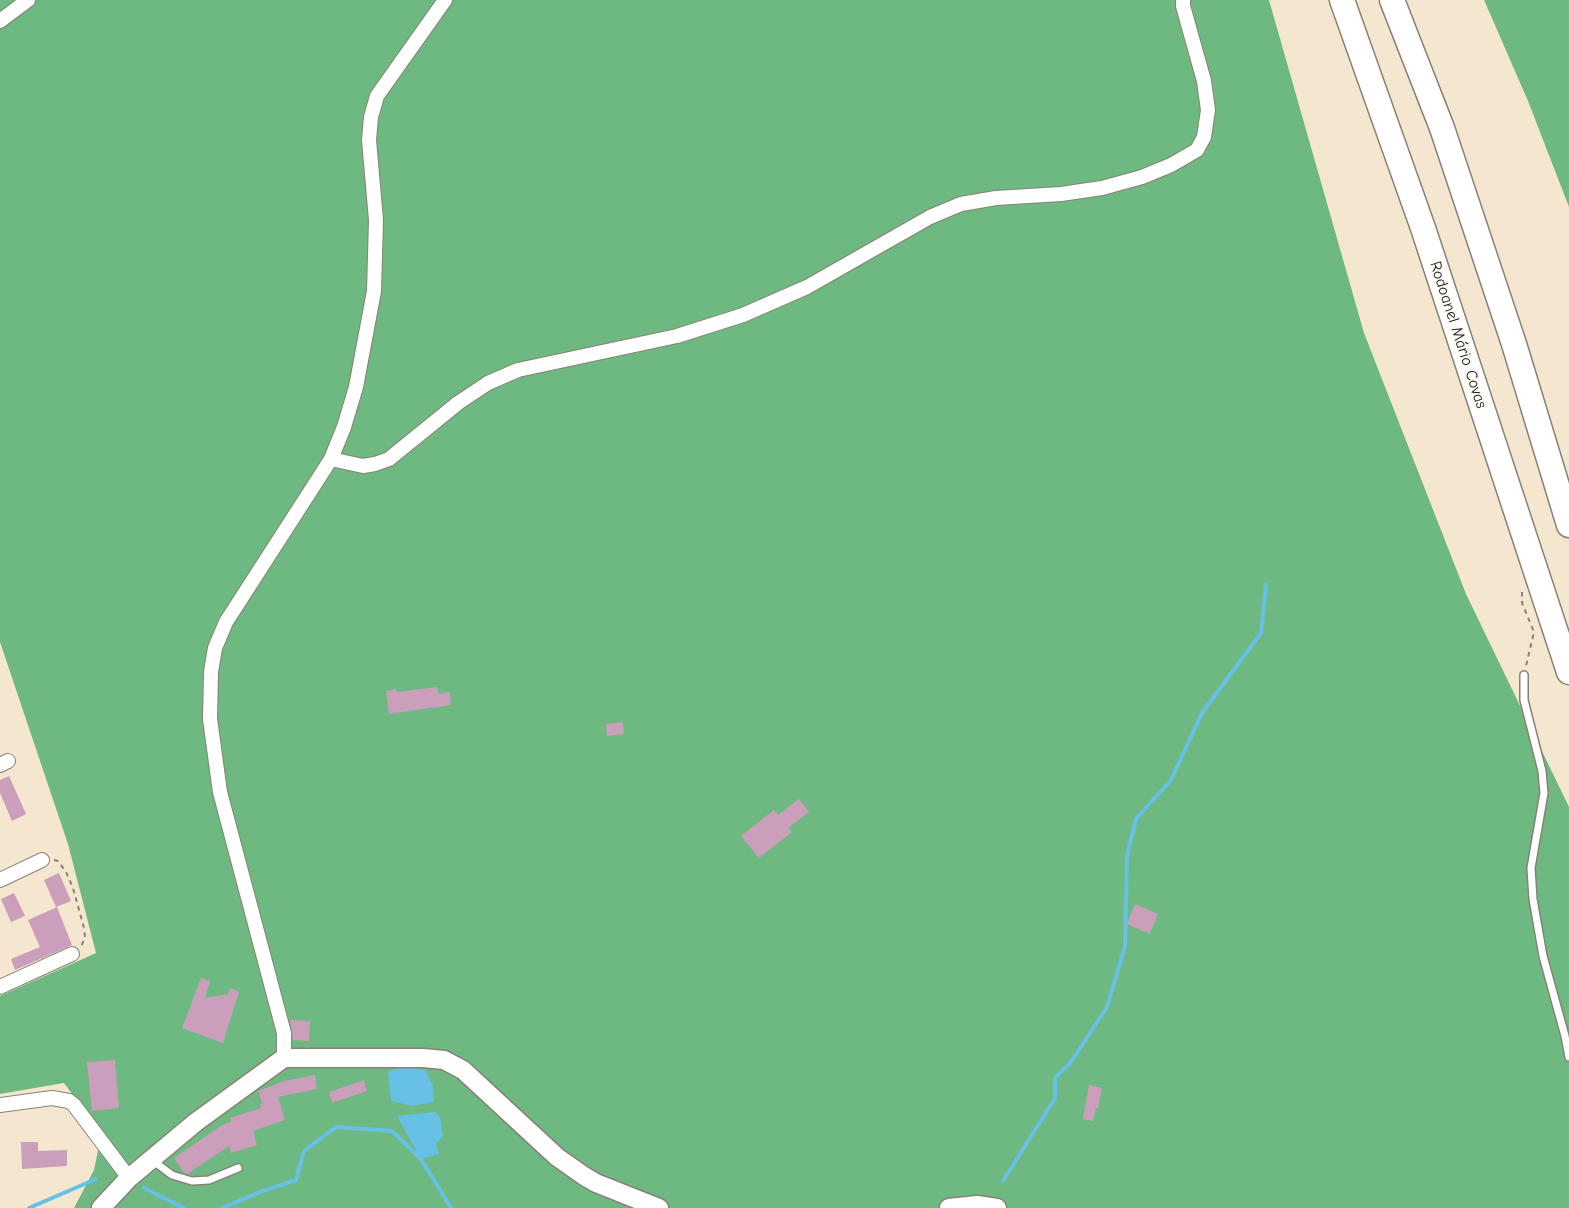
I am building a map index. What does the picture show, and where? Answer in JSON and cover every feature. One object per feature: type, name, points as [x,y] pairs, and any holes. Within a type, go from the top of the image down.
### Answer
[{"type":"highway","name":"Rodoanel Mário Covas","points":[[1342,0],[1423,228],[1569,672]]},
{"type":"highway","points":[[1392,0],[1442,128],[1514,344],[1569,525]]},
{"type":"main road","points":[[101,1208],[150,1159],[196,1122],[284,1058],[423,1058],[444,1060],[471,1076],[540,1142],[596,1183],[659,1208]]},
{"type":"main road","points":[[949,1208],[977,1205],[997,1208]]},
{"type":"street","points":[[0,21],[28,0]]},
{"type":"street","points":[[284,1058],[284,1033],[220,792],[210,719],[211,672],[215,648],[226,622],[331,459],[344,427],[356,387],[374,291],[376,220],[369,140],[370,117],[377,96],[445,0]]},
{"type":"street","points":[[331,459],[363,466],[389,459],[458,403],[488,383],[518,370],[677,336],[743,315],[807,287],[930,217],[961,204],[996,198],[1061,194],[1102,188],[1142,177],[1171,165],[1197,150],[1204,137],[1208,110],[1204,81],[1183,0]]},
{"type":"street","points":[[0,880],[42,861]]},
{"type":"street","points":[[0,987],[72,954]]},
{"type":"street","points":[[0,1106],[52,1098],[69,1101],[129,1178]]},
{"type":"lane","points":[[1524,675],[1524,700],[1542,771],[1544,793],[1531,868],[1533,899],[1543,956],[1569,1057]]},
{"type":"lane","points":[[150,1159],[172,1175],[192,1181],[209,1180],[238,1168]]},
{"type":"path","points":[[42,861],[58,861],[73,888],[85,937],[82,946],[72,954]]},
{"type":"green space","points":[[0,0],[1269,0],[1364,333],[1466,594],[1569,807],[1569,1208],[74,1208],[94,1170],[101,1136],[64,1083],[0,1094],[0,996],[96,953],[68,844],[0,642]]},
{"type":"green space","points":[[1484,0],[1569,0],[1569,207],[1528,101]]},
{"type":"water","points":[[406,1067],[425,1070],[433,1086],[434,1102],[412,1106],[391,1101],[388,1071]]},
{"type":"water","points":[[436,1112],[440,1117],[443,1136],[436,1144],[439,1154],[421,1159],[397,1116]]},
{"type":"building","points":[[437,687],[439,694],[450,692],[451,705],[389,714],[386,691],[396,689],[397,692]]},
{"type":"building","points":[[623,722],[624,734],[607,736],[606,724]]},
{"type":"building","points":[[9,776],[26,814],[12,821],[0,793],[0,780]]},
{"type":"building","points":[[799,799],[809,812],[788,828],[792,832],[759,858],[741,836],[774,810],[778,815]]},
{"type":"building","points":[[59,873],[71,901],[56,907],[44,880]]},
{"type":"building","points":[[14,893],[25,916],[11,922],[1,899]]},
{"type":"building","points":[[1135,904],[1158,914],[1150,934],[1127,924]]},
{"type":"building","points":[[57,907],[72,945],[15,970],[11,959],[40,947],[28,920]]},
{"type":"building","points":[[201,978],[210,981],[205,998],[228,994],[230,988],[239,992],[223,1043],[182,1028]]},
{"type":"building","points":[[290,1020],[310,1021],[309,1041],[293,1040]]},
{"type":"building","points":[[115,1060],[119,1108],[92,1111],[87,1062]]},
{"type":"building","points":[[315,1075],[317,1089],[278,1097],[285,1120],[253,1131],[257,1145],[231,1153],[229,1146],[187,1174],[174,1158],[222,1125],[231,1122],[230,1118],[261,1108],[262,1103],[258,1091],[284,1081]]},
{"type":"building","points":[[364,1080],[367,1091],[332,1103],[329,1092]]},
{"type":"building","points":[[1089,1085],[1102,1088],[1093,1121],[1083,1119]]},
{"type":"building","points":[[21,1142],[38,1142],[38,1151],[67,1150],[67,1166],[22,1169]]},
{"type":"waterway","points":[[1003,1181],[1055,1098],[1055,1078],[1071,1062],[1107,1007],[1125,946],[1127,855],[1136,819],[1171,780],[1202,713],[1261,633],[1266,585]]},
{"type":"waterway","points":[[222,1208],[296,1180],[304,1151],[336,1127],[392,1131],[421,1159],[451,1208]]},
{"type":"waterway","points":[[29,1208],[96,1179]]},
{"type":"waterway","points":[[144,1188],[184,1208]]}]
